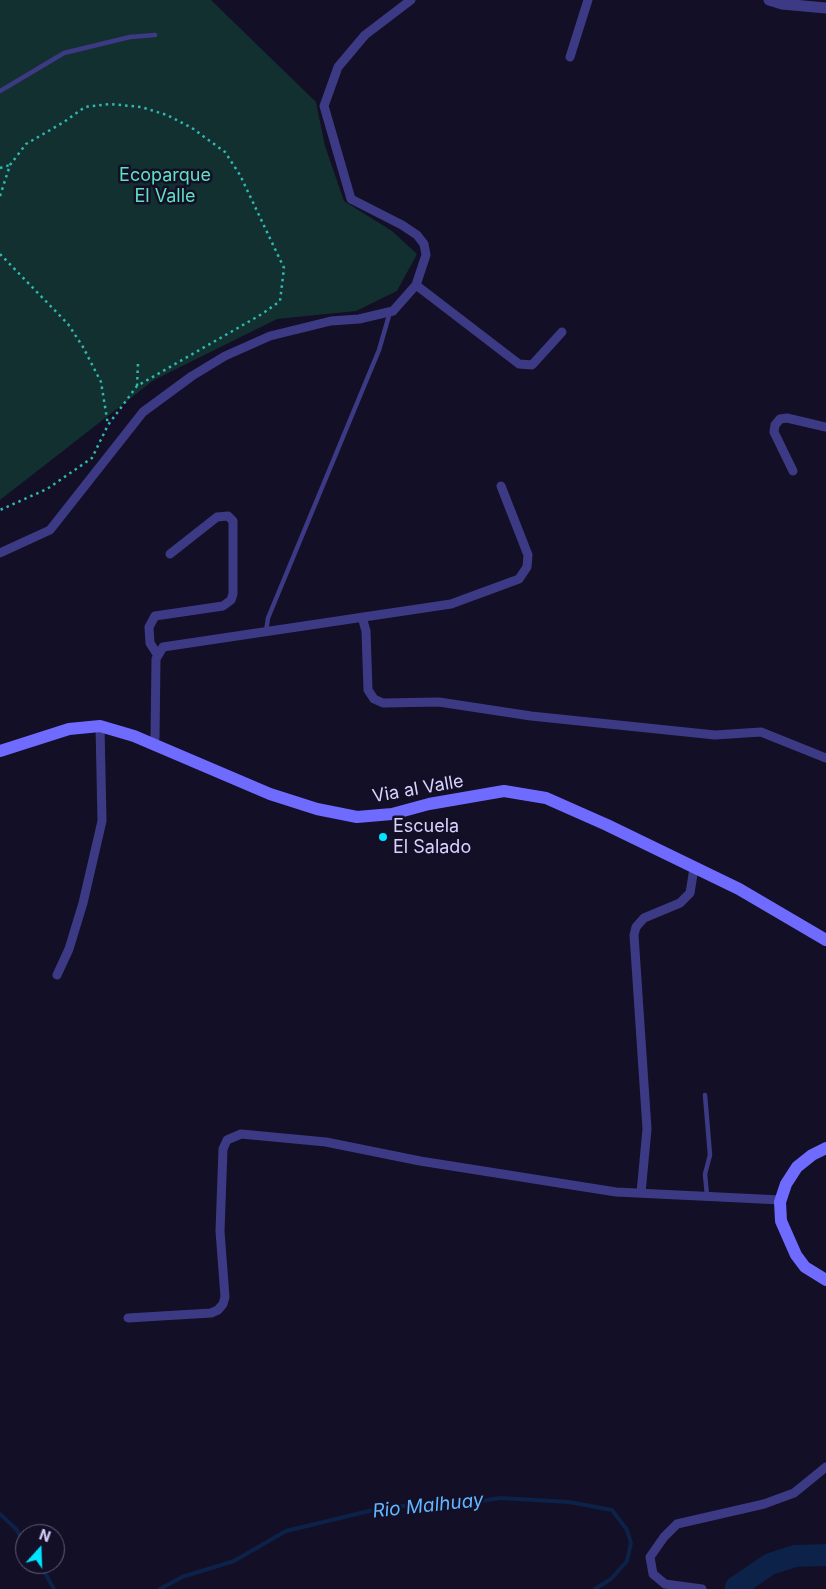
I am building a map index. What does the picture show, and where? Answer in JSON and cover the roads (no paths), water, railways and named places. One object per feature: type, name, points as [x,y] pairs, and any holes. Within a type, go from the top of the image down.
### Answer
[{"type":"main road","name":"Via al Valle","points":[[0,751],[69,729],[100,726],[152,744],[270,794],[317,809],[357,817],[392,814],[429,804],[504,791],[546,798],[608,825],[739,889],[826,940]]},
{"type":"main road","points":[[826,1148],[812,1155],[797,1167],[786,1184],[781,1200],[781,1221],[796,1255],[805,1267],[826,1280]]},
{"type":"street","points":[[0,553],[50,530],[143,412],[192,376],[225,356],[270,336],[331,321],[359,320],[393,312],[416,285],[426,254],[424,244],[417,235],[402,225],[350,199],[324,106],[338,67],[365,35],[411,0]]},
{"type":"street","points":[[570,57],[588,0]]},
{"type":"street","points":[[769,0],[824,10]]},
{"type":"street","points":[[416,285],[519,364],[532,366],[562,332]]},
{"type":"street","points":[[793,470],[774,432],[775,425],[780,419],[787,418],[826,427]]},
{"type":"street","points":[[157,654],[167,646],[452,604],[519,580],[528,567],[528,555],[501,486]]},
{"type":"street","points":[[152,744],[155,738],[157,654],[150,643],[149,627],[156,616],[223,606],[231,600],[233,594],[233,521],[228,516],[217,517],[170,554]]},
{"type":"street","points":[[362,617],[366,631],[368,690],[374,699],[383,703],[439,702],[531,716],[715,735],[761,732],[826,758]]},
{"type":"street","points":[[57,975],[69,948],[83,903],[102,821],[100,726]]},
{"type":"street","points":[[641,1193],[647,1129],[634,935],[636,927],[644,918],[680,903],[690,893],[694,868]]},
{"type":"street","points":[[128,1318],[211,1313],[218,1310],[223,1304],[225,1297],[220,1230],[222,1154],[227,1140],[236,1135],[326,1142],[430,1163],[616,1192],[781,1200]]},
{"type":"street","points":[[702,1589],[665,1584],[653,1574],[650,1557],[664,1537],[677,1524],[764,1504],[794,1493],[826,1467]]},
{"type":"lane","points":[[0,91],[64,53],[130,36],[155,35]]},
{"type":"lane","points":[[266,631],[268,618],[379,350],[390,312]]},
{"type":"lane","points":[[705,1096],[710,1155],[704,1174],[706,1196]]},
{"type":"waterway","name":"Rio Malhuay","points":[[160,1589],[182,1577],[234,1561],[286,1531],[390,1506],[449,1506],[500,1498],[569,1502],[612,1510],[627,1530],[631,1543],[627,1561],[611,1579],[595,1589]]},
{"type":"waterway","name":"Rio Malhuay","points":[[0,1514],[15,1528]]},
{"type":"waterway","name":"Rio Malhuay","points":[[736,1587],[770,1564],[795,1556],[826,1555]]},
{"type":"waterway","name":"Rio Malhuay","points":[[46,1574],[54,1589]]},
{"type":"place","name":"Escuela El Salado","points":[[383,837]]},
{"type":"park label","name":"Ecoparque El Valle","points":[[165,186]]}]
